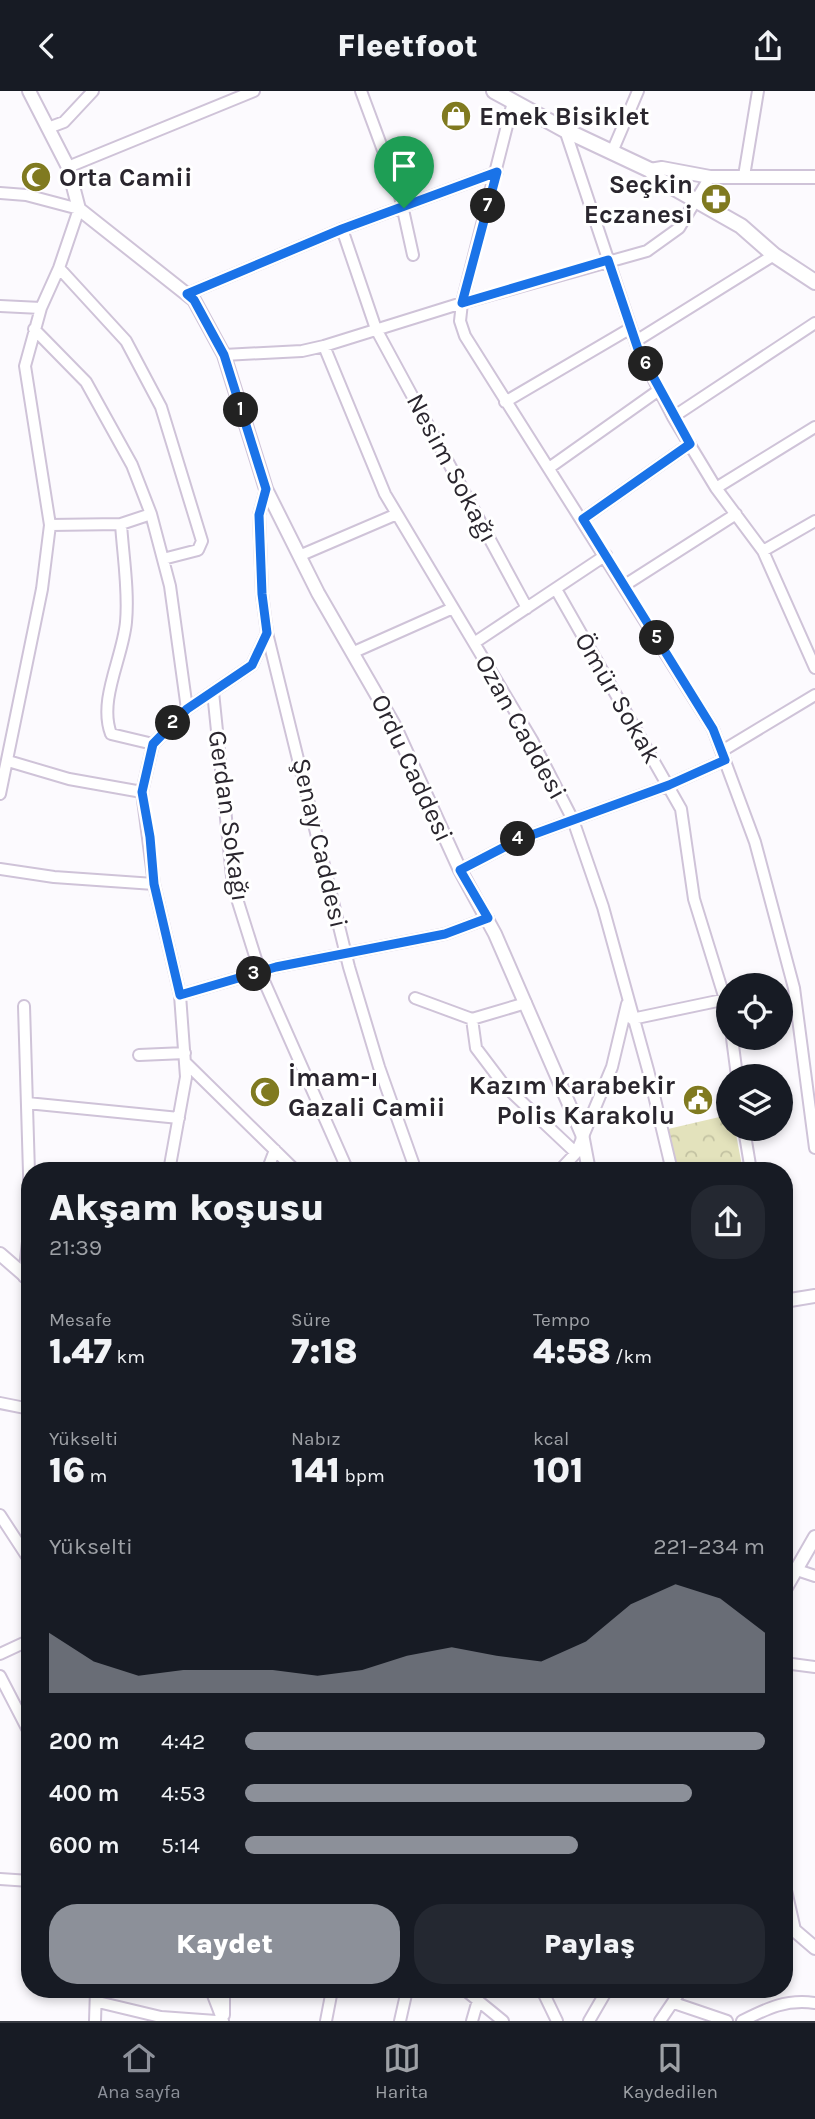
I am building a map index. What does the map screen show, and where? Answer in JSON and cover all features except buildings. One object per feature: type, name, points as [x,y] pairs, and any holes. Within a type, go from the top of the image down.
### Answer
[{"type":"main road","points":[[494,91],[565,130],[650,170],[660,180],[741,226],[774,255],[815,282]]},
{"type":"street","points":[[0,794],[42,589],[50,524],[25,366],[41,307],[59,268],[79,209],[68,167],[29,91]]},
{"type":"street","points":[[48,128],[64,122],[93,91]]},
{"type":"street","points":[[361,91],[404,208],[413,254]]},
{"type":"street","points":[[612,152],[638,91]]},
{"type":"street","points":[[744,177],[758,91]]},
{"type":"street","points":[[68,167],[156,134],[246,92]]},
{"type":"street","points":[[513,102],[462,303],[460,321],[465,336],[505,401],[606,555],[713,729],[755,842],[794,988],[815,1148]]},
{"type":"street","points":[[565,130],[636,341],[673,417],[716,488],[763,551],[815,668]]},
{"type":"street","points":[[650,170],[662,168],[710,177],[815,177]]},
{"type":"street","points":[[187,294],[342,229],[497,172]]},
{"type":"street","points":[[224,355],[302,351],[324,346],[376,328],[647,251],[679,228],[698,203],[710,177]]},
{"type":"street","points":[[0,193],[26,195],[79,209]]},
{"type":"street","name":"Ordu Caddesi","points":[[79,209],[194,300],[224,355],[266,489],[299,556],[394,725],[460,870],[488,918],[582,1135],[587,1162]]},
{"type":"street","name":"Nesim Sokağı","points":[[342,229],[376,328],[527,608]]},
{"type":"street","points":[[636,341],[774,255]]},
{"type":"street","points":[[59,268],[126,341],[161,407],[202,541],[198,550],[163,559]]},
{"type":"street","points":[[0,306],[41,307]]},
{"type":"street","points":[[673,417],[815,323]]},
{"type":"street","points":[[34,328],[86,382],[132,465],[151,514],[170,586],[187,709]]},
{"type":"street","points":[[505,401],[631,328]]},
{"type":"street","name":"Ozan Caddesi","points":[[324,346],[385,494],[532,740],[573,820],[603,907],[670,1162]]},
{"type":"street","points":[[550,468],[659,390]]},
{"type":"street","points":[[716,488],[815,427]]},
{"type":"street","points":[[583,519],[690,444]]},
{"type":"street","name":"Ordu Caddesi","points":[[266,489],[259,515],[262,594],[267,633]]},
{"type":"street","points":[[50,524],[121,524],[151,514]]},
{"type":"street","points":[[299,556],[397,514]]},
{"type":"street","points":[[625,585],[736,514]]},
{"type":"street","points":[[763,551],[815,521]]},
{"type":"street","points":[[121,524],[126,622],[107,724],[111,734],[153,744]]},
{"type":"street","points":[[474,643],[606,555]]},
{"type":"street","name":"Ömür Sokak","points":[[556,590],[681,809],[694,898],[717,973]]},
{"type":"street","points":[[354,652],[453,608]]},
{"type":"street","points":[[171,1162],[187,1077],[180,995],[154,884],[150,837],[142,792],[153,744],[187,709],[252,665],[267,633]]},
{"type":"street","name":"Şenay Caddesi","points":[[267,633],[347,955],[379,1067],[413,1162]]},
{"type":"street","name":"Gerdan Sokağı","points":[[213,692],[233,886],[260,972],[344,1162]]},
{"type":"street","points":[[460,870],[518,840],[669,785],[724,755],[815,695]]},
{"type":"street","points":[[8,761],[69,779],[142,792]]},
{"type":"street","points":[[0,869],[54,877],[154,884]]},
{"type":"street","points":[[180,995],[260,972],[445,934],[488,918]]},
{"type":"street","points":[[415,998],[472,1019],[526,1003]]},
{"type":"street","points":[[568,1162],[576,1153],[612,1067],[628,998]]},
{"type":"street","points":[[24,1006],[29,1162]]},
{"type":"street","points":[[632,1019],[716,1006]]},
{"type":"street","points":[[472,1019],[476,1048],[504,1085],[576,1153]]},
{"type":"street","points":[[139,1055],[185,1058],[287,1162]]},
{"type":"street","points":[[27,1103],[179,1118]]},
{"type":"street","points":[[746,1141],[750,1162]]},
{"type":"street","points":[[270,1162],[275,1150]]},
{"type":"street","points":[[0,1254],[21,1273]]},
{"type":"street","points":[[793,1300],[815,1296]]},
{"type":"street","points":[[0,1403],[21,1407]]},
{"type":"street","points":[[0,1515],[21,1547]]},
{"type":"street","points":[[793,1576],[815,1537]]},
{"type":"street","points":[[797,1570],[815,1576]]},
{"type":"street","points":[[0,1654],[21,1644]]},
{"type":"street","points":[[793,1664],[815,1667]]},
{"type":"street","points":[[0,1676],[21,1717]]},
{"type":"street","points":[[0,1879],[21,1880]]},
{"type":"street","points":[[793,1926],[794,1930],[815,1948]]},
{"type":"street","points":[[95,2021],[97,1998]]},
{"type":"street","points":[[214,1998],[223,2021]]},
{"type":"street","points":[[223,2021],[224,1998]]},
{"type":"street","points":[[326,2021],[330,1998]]},
{"type":"street","points":[[400,2021],[405,1998]]},
{"type":"street","points":[[475,1998],[503,2021]]},
{"type":"street","points":[[546,1998],[557,2021]]},
{"type":"street","points":[[589,2021],[602,1998]]},
{"type":"street","points":[[660,2021],[677,1998]]},
{"type":"street","points":[[472,2021],[478,2000]]},
{"type":"street","points":[[742,2021],[777,2003],[796,2000],[815,2003]]},
{"type":"street","points":[[98,2002],[161,2017],[216,2021]]},
{"type":"street","points":[[674,2003],[727,2021]]},
{"type":"green space","points":[[716,1118],[716,1141],[737,1141],[741,1162],[676,1162],[668,1129]]},
{"type":"place","name":"Emek Bisiklet","points":[[456,116]]},
{"type":"place","name":"Orta Camii","points":[[36,177]]},
{"type":"place","name":"Seçkin Eczanesi","points":[[716,199]]},
{"type":"place","name":"İmam-ı Gazali Camii","points":[[265,1092]]},
{"type":"place","name":"Kazım Karabekir Polis Karakolu","points":[[698,1100]]},
{"type":"route","points":[[497,172],[462,303],[608,260],[638,349],[690,444],[583,519],[713,729],[725,760],[669,785],[518,840],[460,870],[488,918],[445,934],[276,967],[180,995],[154,884],[150,837],[142,792],[153,744],[187,709],[252,665],[267,633],[262,594],[259,515],[266,489],[224,355],[194,300],[187,294],[342,229],[404,208],[497,172]]}]
